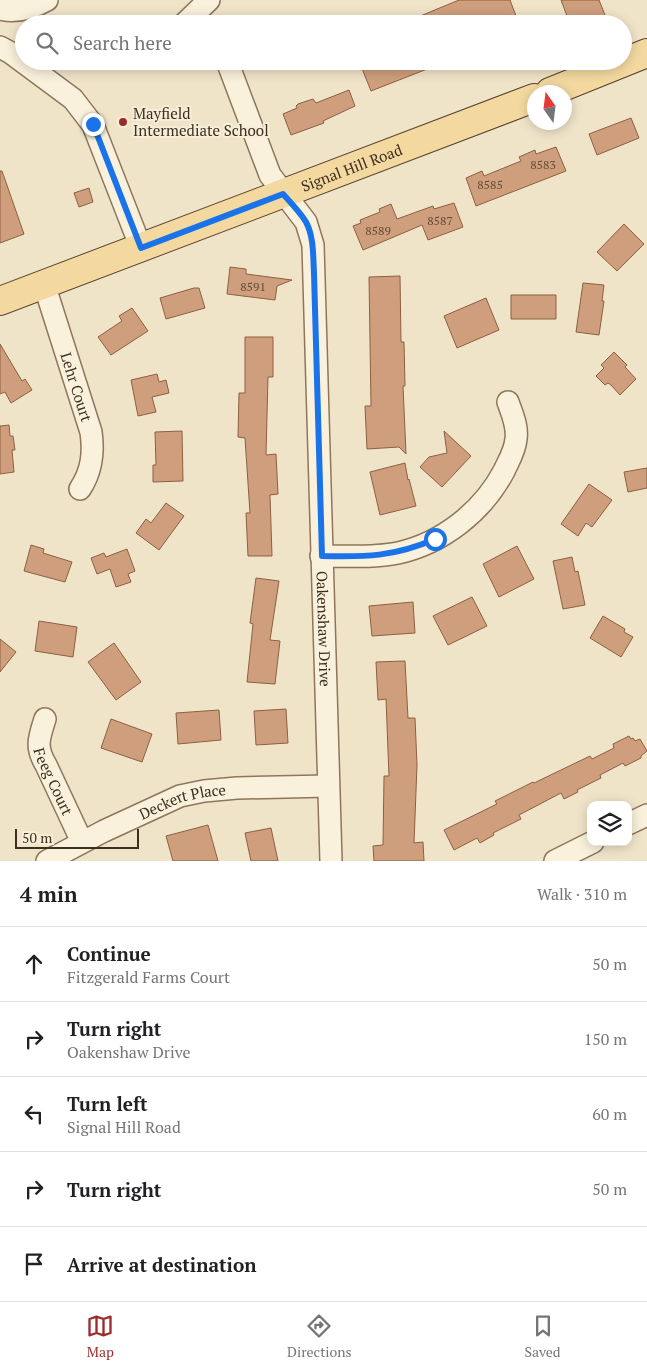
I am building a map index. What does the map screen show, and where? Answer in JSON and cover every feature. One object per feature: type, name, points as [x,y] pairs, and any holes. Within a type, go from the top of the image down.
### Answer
[{"type":"main road","points":[[632,59],[647,53]]},
{"type":"main road","points":[[567,85],[605,70]]},
{"type":"main road","name":"Signal Hill Road","points":[[0,300],[527,101]]},
{"type":"street","points":[[0,9],[24,10],[47,0]]},
{"type":"street","points":[[0,47],[15,56]]},
{"type":"street","points":[[34,70],[73,98],[93,124],[141,248]]},
{"type":"street","name":"Oakenshaw Drive","points":[[230,70],[267,168],[283,194],[306,222],[313,245],[331,861]]},
{"type":"street","name":"Lehr Court","points":[[44,284],[91,432],[92,463],[87,480],[80,490]]},
{"type":"street","points":[[322,556],[369,557],[398,553],[435,539],[472,514],[497,484],[514,452],[517,438],[508,402]]},
{"type":"street","name":"Feeg Court","points":[[45,719],[38,746],[40,756],[82,842]]},
{"type":"street","name":"Deckert Place","points":[[47,861],[82,842],[180,796],[204,791],[237,788],[328,786]]},
{"type":"street","points":[[632,822],[647,815]]},
{"type":"street","points":[[555,861],[587,845]]},
{"type":"building","points":[[459,0],[510,0],[516,15],[423,15]]},
{"type":"building","points":[[561,0],[599,0],[605,15],[567,15]]},
{"type":"building","points":[[363,70],[425,70],[371,91]]},
{"type":"building","points":[[349,90],[355,106],[323,121],[324,123],[291,135],[283,114],[297,108],[298,104],[313,99],[316,103]]},
{"type":"building","points":[[631,118],[639,138],[597,155],[589,134]]},
{"type":"building","points":[[556,147],[566,171],[476,206],[466,178],[482,171],[484,176],[521,161],[519,157],[535,150],[536,154]]},
{"type":"building","points":[[0,171],[2,171],[24,234],[0,243]]},
{"type":"building","points":[[89,188],[93,202],[79,207],[74,193]]},
{"type":"building","points":[[454,203],[463,227],[428,240],[422,225],[363,250],[353,226],[361,223],[360,220],[380,212],[379,209],[391,204],[397,219],[433,206],[434,209]]},
{"type":"building","points":[[624,224],[644,244],[617,271],[597,252]]},
{"type":"building","points":[[230,267],[246,269],[246,274],[292,280],[277,286],[275,300],[227,294]]},
{"type":"building","points":[[400,276],[401,342],[404,342],[405,386],[403,386],[406,454],[399,447],[367,449],[365,406],[371,406],[369,277]]},
{"type":"building","points":[[583,283],[604,285],[602,301],[604,301],[599,335],[576,332]]},
{"type":"building","points":[[199,288],[205,308],[166,319],[160,298]]},
{"type":"building","points":[[511,295],[556,295],[556,319],[511,319]]},
{"type":"building","points":[[486,298],[499,330],[457,348],[444,316]]},
{"type":"building","points":[[132,308],[148,331],[111,355],[98,337],[122,321],[119,316]]},
{"type":"building","points":[[245,337],[273,337],[273,377],[268,377],[266,455],[276,454],[278,494],[270,495],[272,556],[248,556],[246,513],[250,513],[245,438],[238,437],[239,393],[245,393]]},
{"type":"building","points":[[0,344],[22,381],[25,379],[32,390],[11,403],[5,392],[0,394]]},
{"type":"building","points":[[614,352],[627,365],[625,367],[636,379],[620,395],[611,385],[608,383],[605,385],[596,376],[604,368],[601,365]]},
{"type":"building","points":[[157,374],[159,382],[166,380],[169,393],[152,397],[156,412],[138,416],[131,380]]},
{"type":"building","points":[[9,425],[10,436],[13,436],[15,450],[12,450],[14,472],[0,474],[0,426]]},
{"type":"building","points":[[182,431],[183,481],[153,482],[153,465],[156,465],[155,432]]},
{"type":"building","points":[[444,431],[471,456],[442,487],[420,467],[429,457],[447,453]]},
{"type":"building","points":[[405,463],[416,506],[380,515],[370,472]]},
{"type":"building","points":[[647,468],[647,488],[628,492],[624,472]]},
{"type":"building","points":[[589,484],[612,500],[592,527],[586,523],[578,536],[561,524]]},
{"type":"building","points":[[166,503],[184,516],[159,550],[136,533],[146,519],[151,523]]},
{"type":"building","points":[[31,545],[44,549],[43,553],[72,562],[65,582],[24,571]]},
{"type":"building","points":[[517,546],[534,579],[499,597],[483,564]]},
{"type":"building","points":[[127,549],[135,571],[128,574],[131,582],[116,587],[110,569],[97,574],[91,558],[104,553],[106,557]]},
{"type":"building","points":[[572,557],[575,572],[578,571],[585,605],[563,609],[553,561]]},
{"type":"building","points":[[256,578],[279,581],[270,640],[280,641],[275,684],[247,682],[253,624],[250,623]]},
{"type":"building","points":[[472,597],[487,626],[448,645],[433,616]]},
{"type":"building","points":[[413,602],[415,633],[372,636],[369,606]]},
{"type":"building","points":[[603,616],[625,629],[624,632],[633,637],[621,657],[590,638]]},
{"type":"building","points":[[39,621],[77,627],[73,657],[35,651]]},
{"type":"building","points":[[0,639],[16,652],[0,672]]},
{"type":"building","points":[[114,643],[141,682],[116,700],[88,662]]},
{"type":"building","points":[[405,661],[408,718],[415,718],[417,765],[414,843],[423,842],[424,861],[374,861],[373,846],[383,845],[384,776],[389,776],[386,699],[378,700],[376,662]]},
{"type":"building","points":[[286,709],[288,743],[256,745],[254,711]]},
{"type":"building","points":[[219,710],[221,740],[178,744],[176,713]]},
{"type":"building","points":[[111,719],[152,734],[142,762],[101,748]]},
{"type":"building","points":[[629,736],[635,741],[640,739],[647,751],[641,758],[625,766],[623,763],[600,775],[601,778],[564,799],[561,793],[519,815],[521,819],[493,833],[494,835],[480,843],[477,838],[454,850],[444,830],[497,804],[495,801],[533,782],[590,756],[592,759],[614,748],[613,744]]},
{"type":"building","points":[[208,825],[218,861],[173,861],[166,836]]},
{"type":"building","points":[[271,828],[278,861],[251,861],[245,833]]},
{"type":"place","name":"Mayfield Intermediate School","points":[[123,122]]},
{"type":"route","points":[[93,124],[141,248],[283,194],[302,216],[309,229],[313,245],[322,556],[369,557],[398,553],[435,539]]}]
